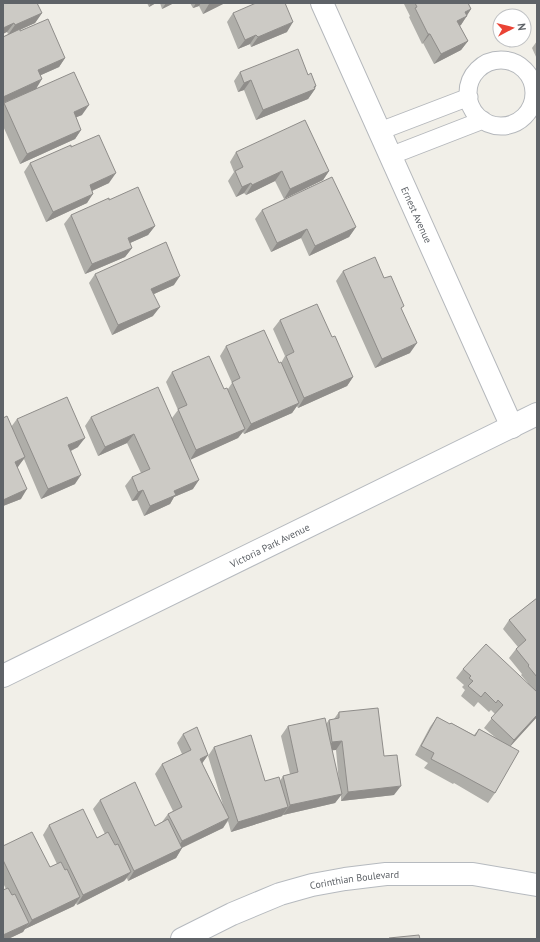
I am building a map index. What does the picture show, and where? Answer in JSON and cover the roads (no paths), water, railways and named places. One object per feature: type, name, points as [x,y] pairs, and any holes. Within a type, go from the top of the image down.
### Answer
[{"type":"street","name":"Ernest Avenue","points":[[322,3],[512,427]]},
{"type":"street","name":"Victoria Park Avenue","points":[[3,676],[537,414]]},
{"type":"street","name":"Corinthian Boulevard","points":[[182,939],[232,914],[280,894],[312,885],[344,879],[386,874],[473,874],[537,885]]},
{"type":"lane","points":[[501,60],[512,62],[521,67],[529,76],[533,86],[534,97],[530,108],[524,116],[515,123],[504,126],[493,125],[483,120],[476,114],[468,97],[469,86],[473,76],[480,67],[490,62],[501,60]]},
{"type":"lane","points":[[380,131],[468,97]]},
{"type":"lane","points":[[390,156],[483,120]]}]
